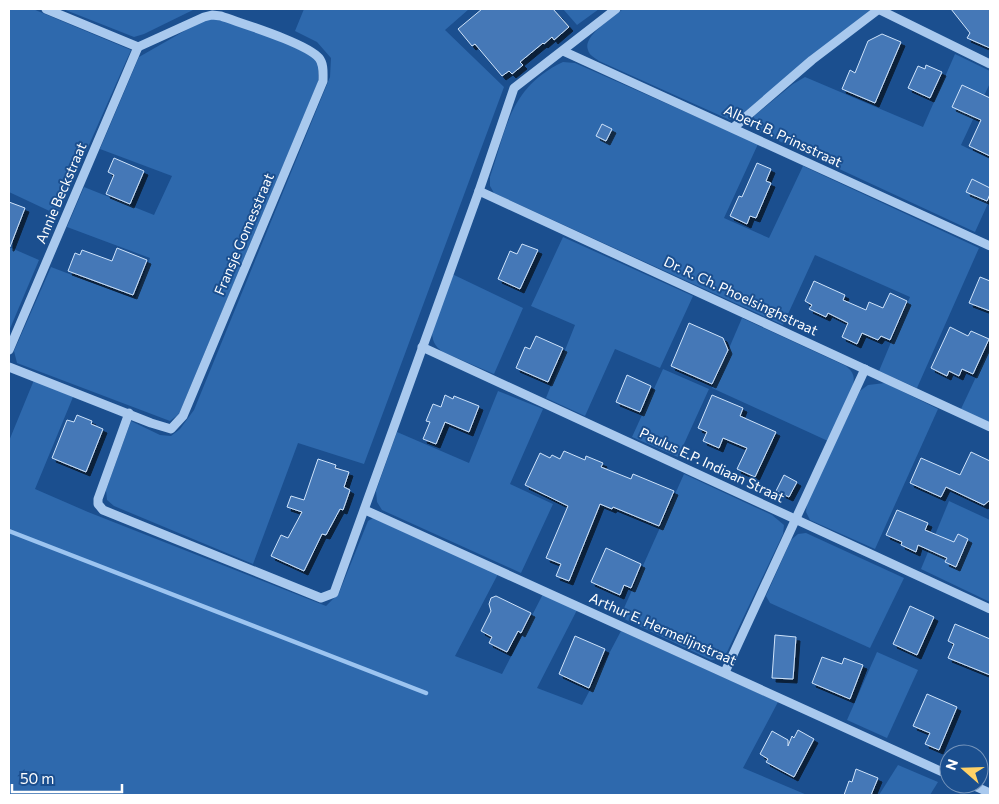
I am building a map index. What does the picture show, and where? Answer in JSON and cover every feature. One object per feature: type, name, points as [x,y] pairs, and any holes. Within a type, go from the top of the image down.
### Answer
[{"type":"street","points":[[46,9],[138,47]]},
{"type":"street","points":[[9,367],[129,413],[98,499],[98,504],[103,510],[321,598],[334,593],[479,191],[514,88],[616,9]]},
{"type":"street","points":[[733,128],[812,60],[879,9],[990,64]]},
{"type":"street","name":"Fransje Gomesstraat","points":[[129,413],[150,423],[171,429],[183,416],[323,81],[324,70],[320,59],[308,49],[221,16],[204,16],[138,47]]},
{"type":"street","name":"Annie Beckstraat","points":[[9,350],[138,47]]},
{"type":"street","name":"Albert B. Prinsstraat","points":[[564,51],[990,246]]},
{"type":"street","name":"Dr. R. Ch. Phoelsinghstraat","points":[[479,191],[990,427]]},
{"type":"street","name":"Paulus E.P. Indiaan Straat","points":[[422,347],[990,609]]},
{"type":"street","points":[[725,672],[865,369]]},
{"type":"street","name":"Arthur E. Hermelijnstraat","points":[[365,510],[939,769]]},
{"type":"shaded area","points":[[9,9],[33,9],[131,50],[58,215],[9,192]]},
{"type":"shaded area","points":[[63,9],[195,9],[134,37]]},
{"type":"shaded area","points":[[304,9],[469,9],[445,30],[504,87],[364,464],[298,443],[253,564],[114,506],[107,500],[106,490],[131,421],[160,435],[171,436],[180,429],[194,410],[330,77],[331,58],[317,42],[295,31]]},
{"type":"shaded area","points":[[563,9],[599,9],[577,25]]},
{"type":"shaded area","points":[[623,9],[872,9],[736,119],[730,120],[599,61],[591,55],[587,45],[594,33]]},
{"type":"shaded area","points":[[214,14],[311,52],[318,61],[318,82],[179,414],[170,421],[17,363],[14,351],[51,267],[135,299],[150,258],[67,227],[84,187],[154,215],[172,176],[100,149],[139,57]]},
{"type":"shaded area","points":[[955,54],[990,71],[990,83],[961,145],[990,159],[990,199],[975,232],[766,135],[756,130],[753,123],[754,116],[793,84],[805,77],[923,127]]},
{"type":"shaded area","points":[[563,62],[575,63],[758,144],[724,218],[769,238],[803,166],[979,248],[917,388],[879,371],[910,297],[815,255],[783,325],[494,193],[490,186],[490,177],[513,110],[521,96],[532,83],[545,72]]},
{"type":"shaded area","points":[[563,237],[693,296],[660,368],[615,349],[585,416],[546,398],[575,325],[531,306]]},
{"type":"shaded area","points":[[9,247],[39,260],[9,331]]},
{"type":"shaded area","points":[[452,274],[523,308],[494,374],[443,352],[434,342],[432,330]]},
{"type":"shaded area","points":[[742,318],[846,366],[852,372],[854,377],[853,385],[828,441],[712,388]]},
{"type":"shaded area","points":[[990,347],[990,423],[961,409]]},
{"type":"shaded area","points":[[663,369],[709,389],[678,457],[632,437]]},
{"type":"shaded area","points":[[34,380],[73,397],[35,489],[88,512],[326,606],[339,593],[368,521],[373,518],[498,574],[455,656],[502,674],[543,594],[577,610],[537,688],[582,705],[621,631],[778,702],[743,768],[807,795],[9,795],[9,441]]},
{"type":"shaded area","points":[[885,383],[938,409],[875,549],[810,520],[806,512],[807,502],[860,391],[868,385]]},
{"type":"shaded area","points":[[498,391],[543,409],[510,484],[553,504],[521,573],[382,510],[377,502],[376,491],[397,432],[469,463]]},
{"type":"shaded area","points":[[684,474],[772,515],[784,525],[783,534],[727,652],[719,659],[711,660],[620,617]]},
{"type":"shaded area","points":[[949,501],[990,520],[990,602],[921,569]]},
{"type":"shaded area","points":[[806,533],[904,578],[870,648],[770,603],[766,596],[791,540],[798,534]]},
{"type":"shaded area","points":[[877,652],[918,670],[887,738],[847,720]]},
{"type":"shaded area","points":[[898,765],[938,782],[930,795],[879,795]]},
{"type":"building","points":[[482,9],[553,9],[569,27],[554,40],[552,37],[543,43],[520,62],[523,65],[512,74],[509,71],[502,76],[475,44],[472,46],[458,29]]},
{"type":"building","points":[[951,9],[990,9],[990,48],[967,38],[970,33]]},
{"type":"building","points":[[882,34],[901,42],[875,103],[842,89],[850,70],[855,73],[868,41]]},
{"type":"building","points":[[926,65],[942,72],[930,98],[908,88],[918,66],[925,69]]},
{"type":"building","points":[[962,85],[990,98],[990,156],[969,146],[981,120],[952,107]]},
{"type":"building","points":[[602,124],[612,129],[606,141],[596,136]]},
{"type":"building","points":[[114,158],[144,171],[130,204],[106,194],[114,175],[108,172]]},
{"type":"building","points":[[757,163],[771,169],[766,181],[771,183],[756,218],[750,216],[747,224],[730,216],[739,196],[742,197]]},
{"type":"building","points":[[972,179],[990,188],[987,201],[966,192]]},
{"type":"building","points":[[9,202],[25,208],[10,247],[9,247]]},
{"type":"building","points":[[522,244],[538,250],[520,289],[498,279],[510,251],[517,254]]},
{"type":"building","points":[[117,248],[147,260],[133,295],[68,271],[75,253],[80,255],[82,250],[112,261]]},
{"type":"building","points":[[980,277],[990,281],[990,311],[969,303]]},
{"type":"building","points":[[814,281],[845,295],[843,300],[866,310],[869,302],[883,308],[890,293],[907,301],[890,340],[881,336],[878,340],[862,333],[857,344],[842,337],[848,323],[828,313],[826,317],[809,309],[812,305],[805,301]]},
{"type":"building","points":[[689,323],[723,338],[728,350],[712,384],[671,366]]},
{"type":"building","points":[[950,327],[968,336],[971,331],[989,339],[973,374],[962,369],[959,376],[949,371],[947,376],[931,368]]},
{"type":"building","points":[[536,336],[563,348],[548,382],[516,368],[525,347],[530,349]]},
{"type":"building","points":[[627,375],[651,386],[640,412],[616,402]]},
{"type":"building","points":[[445,395],[453,399],[454,396],[479,406],[469,432],[445,422],[436,444],[423,439],[430,422],[426,421],[433,404],[441,407]]},
{"type":"building","points":[[712,395],[743,408],[740,416],[776,432],[755,477],[737,469],[747,448],[723,438],[719,448],[703,441],[707,432],[698,428]]},
{"type":"building","points":[[77,415],[92,421],[91,424],[103,429],[86,472],[52,458],[67,420],[74,422]]},
{"type":"building","points":[[564,451],[585,460],[586,456],[603,463],[601,467],[631,479],[633,474],[674,491],[659,526],[613,507],[612,509],[600,504],[569,581],[556,576],[561,564],[546,558],[568,506],[525,485],[540,453],[550,458],[552,455],[560,459]]},
{"type":"building","points":[[971,452],[990,461],[990,500],[984,505],[946,487],[941,497],[910,483],[921,458],[960,475]]},
{"type":"building","points":[[318,459],[336,465],[335,468],[349,472],[344,487],[350,490],[343,510],[340,509],[326,535],[322,534],[304,571],[271,556],[281,535],[288,538],[302,512],[287,507],[291,496],[304,500]]},
{"type":"building","points":[[784,475],[797,482],[789,497],[776,491]]},
{"type":"building","points":[[897,510],[928,523],[925,530],[954,542],[958,534],[968,539],[956,567],[945,562],[947,558],[918,545],[916,552],[901,545],[902,542],[886,535]]},
{"type":"building","points":[[606,548],[641,564],[631,588],[624,585],[620,595],[591,582]]},
{"type":"building","points":[[496,596],[531,613],[521,633],[518,631],[507,652],[489,643],[492,637],[481,631],[491,611],[489,604],[491,598]]},
{"type":"building","points":[[910,606],[934,617],[917,655],[893,644]]},
{"type":"building","points":[[955,624],[990,639],[990,675],[948,658],[954,644],[948,641]]},
{"type":"building","points":[[775,635],[796,637],[793,679],[772,678]]},
{"type":"building","points":[[575,636],[605,649],[589,688],[559,674]]},
{"type":"building","points":[[822,657],[842,664],[844,658],[863,665],[850,699],[812,683]]},
{"type":"building","points":[[927,694],[957,707],[942,744],[939,744],[939,750],[925,744],[930,733],[913,726]]},
{"type":"building","points":[[798,730],[814,739],[794,777],[766,762],[768,759],[760,754],[772,731],[788,740],[788,746],[792,736],[794,738]]},
{"type":"building","points":[[856,769],[878,778],[871,795],[844,795],[849,781],[852,782]]},
{"type":"waterway","points":[[9,531],[426,693]]}]
